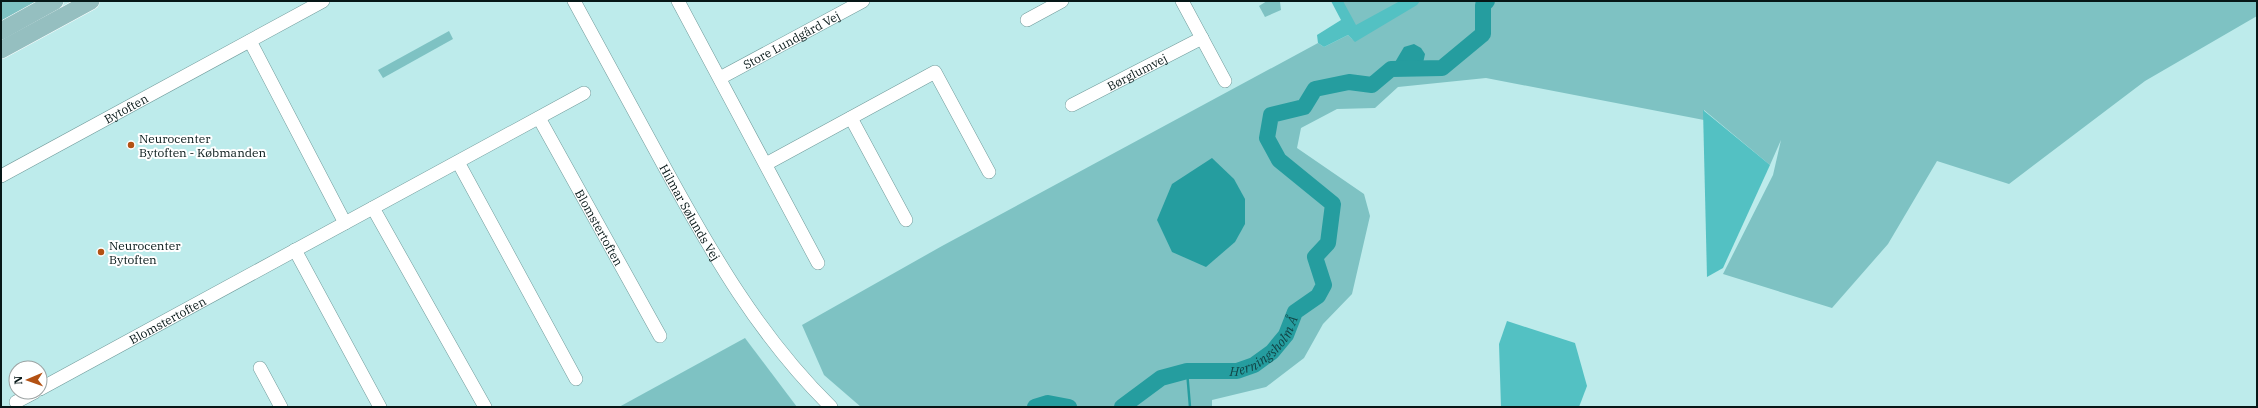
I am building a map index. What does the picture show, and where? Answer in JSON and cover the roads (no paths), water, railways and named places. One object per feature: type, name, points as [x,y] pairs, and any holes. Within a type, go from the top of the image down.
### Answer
[{"type":"main road","points":[[1,30],[55,1]]},
{"type":"main road","points":[[1,50],[91,1]]},
{"type":"street","name":"Bytoften","points":[[1,176],[323,1]]},
{"type":"street","name":"Hilmar Sølunds Vej","points":[[574,1],[692,217],[733,287],[779,350],[831,407]]},
{"type":"street","points":[[678,1],[818,263]]},
{"type":"street","name":"Store Lundgård Vej","points":[[720,78],[863,1]]},
{"type":"street","points":[[1027,20],[1062,1]]},
{"type":"street","points":[[1182,1],[1225,81]]},
{"type":"street","name":"Børglumvej","points":[[1072,105],[1202,38]]},
{"type":"street","points":[[250,41],[345,223]]},
{"type":"street","points":[[766,164],[935,72],[990,172]]},
{"type":"street","name":"Blomstertoften","points":[[48,385],[584,93]]},
{"type":"street","name":"Blomstertoften","points":[[539,118],[660,336]]},
{"type":"street","points":[[851,118],[906,220]]},
{"type":"street","points":[[458,162],[576,379]]},
{"type":"street","points":[[374,208],[485,407]]},
{"type":"street","points":[[295,250],[380,407]]},
{"type":"street","points":[[260,368],[281,407]]},
{"type":"street","points":[[16,402],[20,400]]},
{"type":"waterway","name":"Herningsholm Å","points":[[1122,407],[1161,378],[1187,371],[1237,371],[1254,365],[1272,352],[1286,335],[1295,312],[1318,296],[1324,285],[1315,257],[1328,243],[1333,204],[1279,160],[1267,138],[1271,115],[1304,107],[1315,89],[1349,82],[1372,85],[1391,69],[1442,68],[1483,34],[1483,5],[1487,1]]},
{"type":"waterway","points":[[1187,371],[1190,407]]},
{"type":"waterway","name":"Herningsholm Å","points":[[1035,407],[1048,403],[1069,407]]},
{"type":"place","name":"Neurocenter Bytoften - Købmanden","points":[[131,145]]},
{"type":"place","name":"Neurocenter Bytoften","points":[[101,252]]}]
